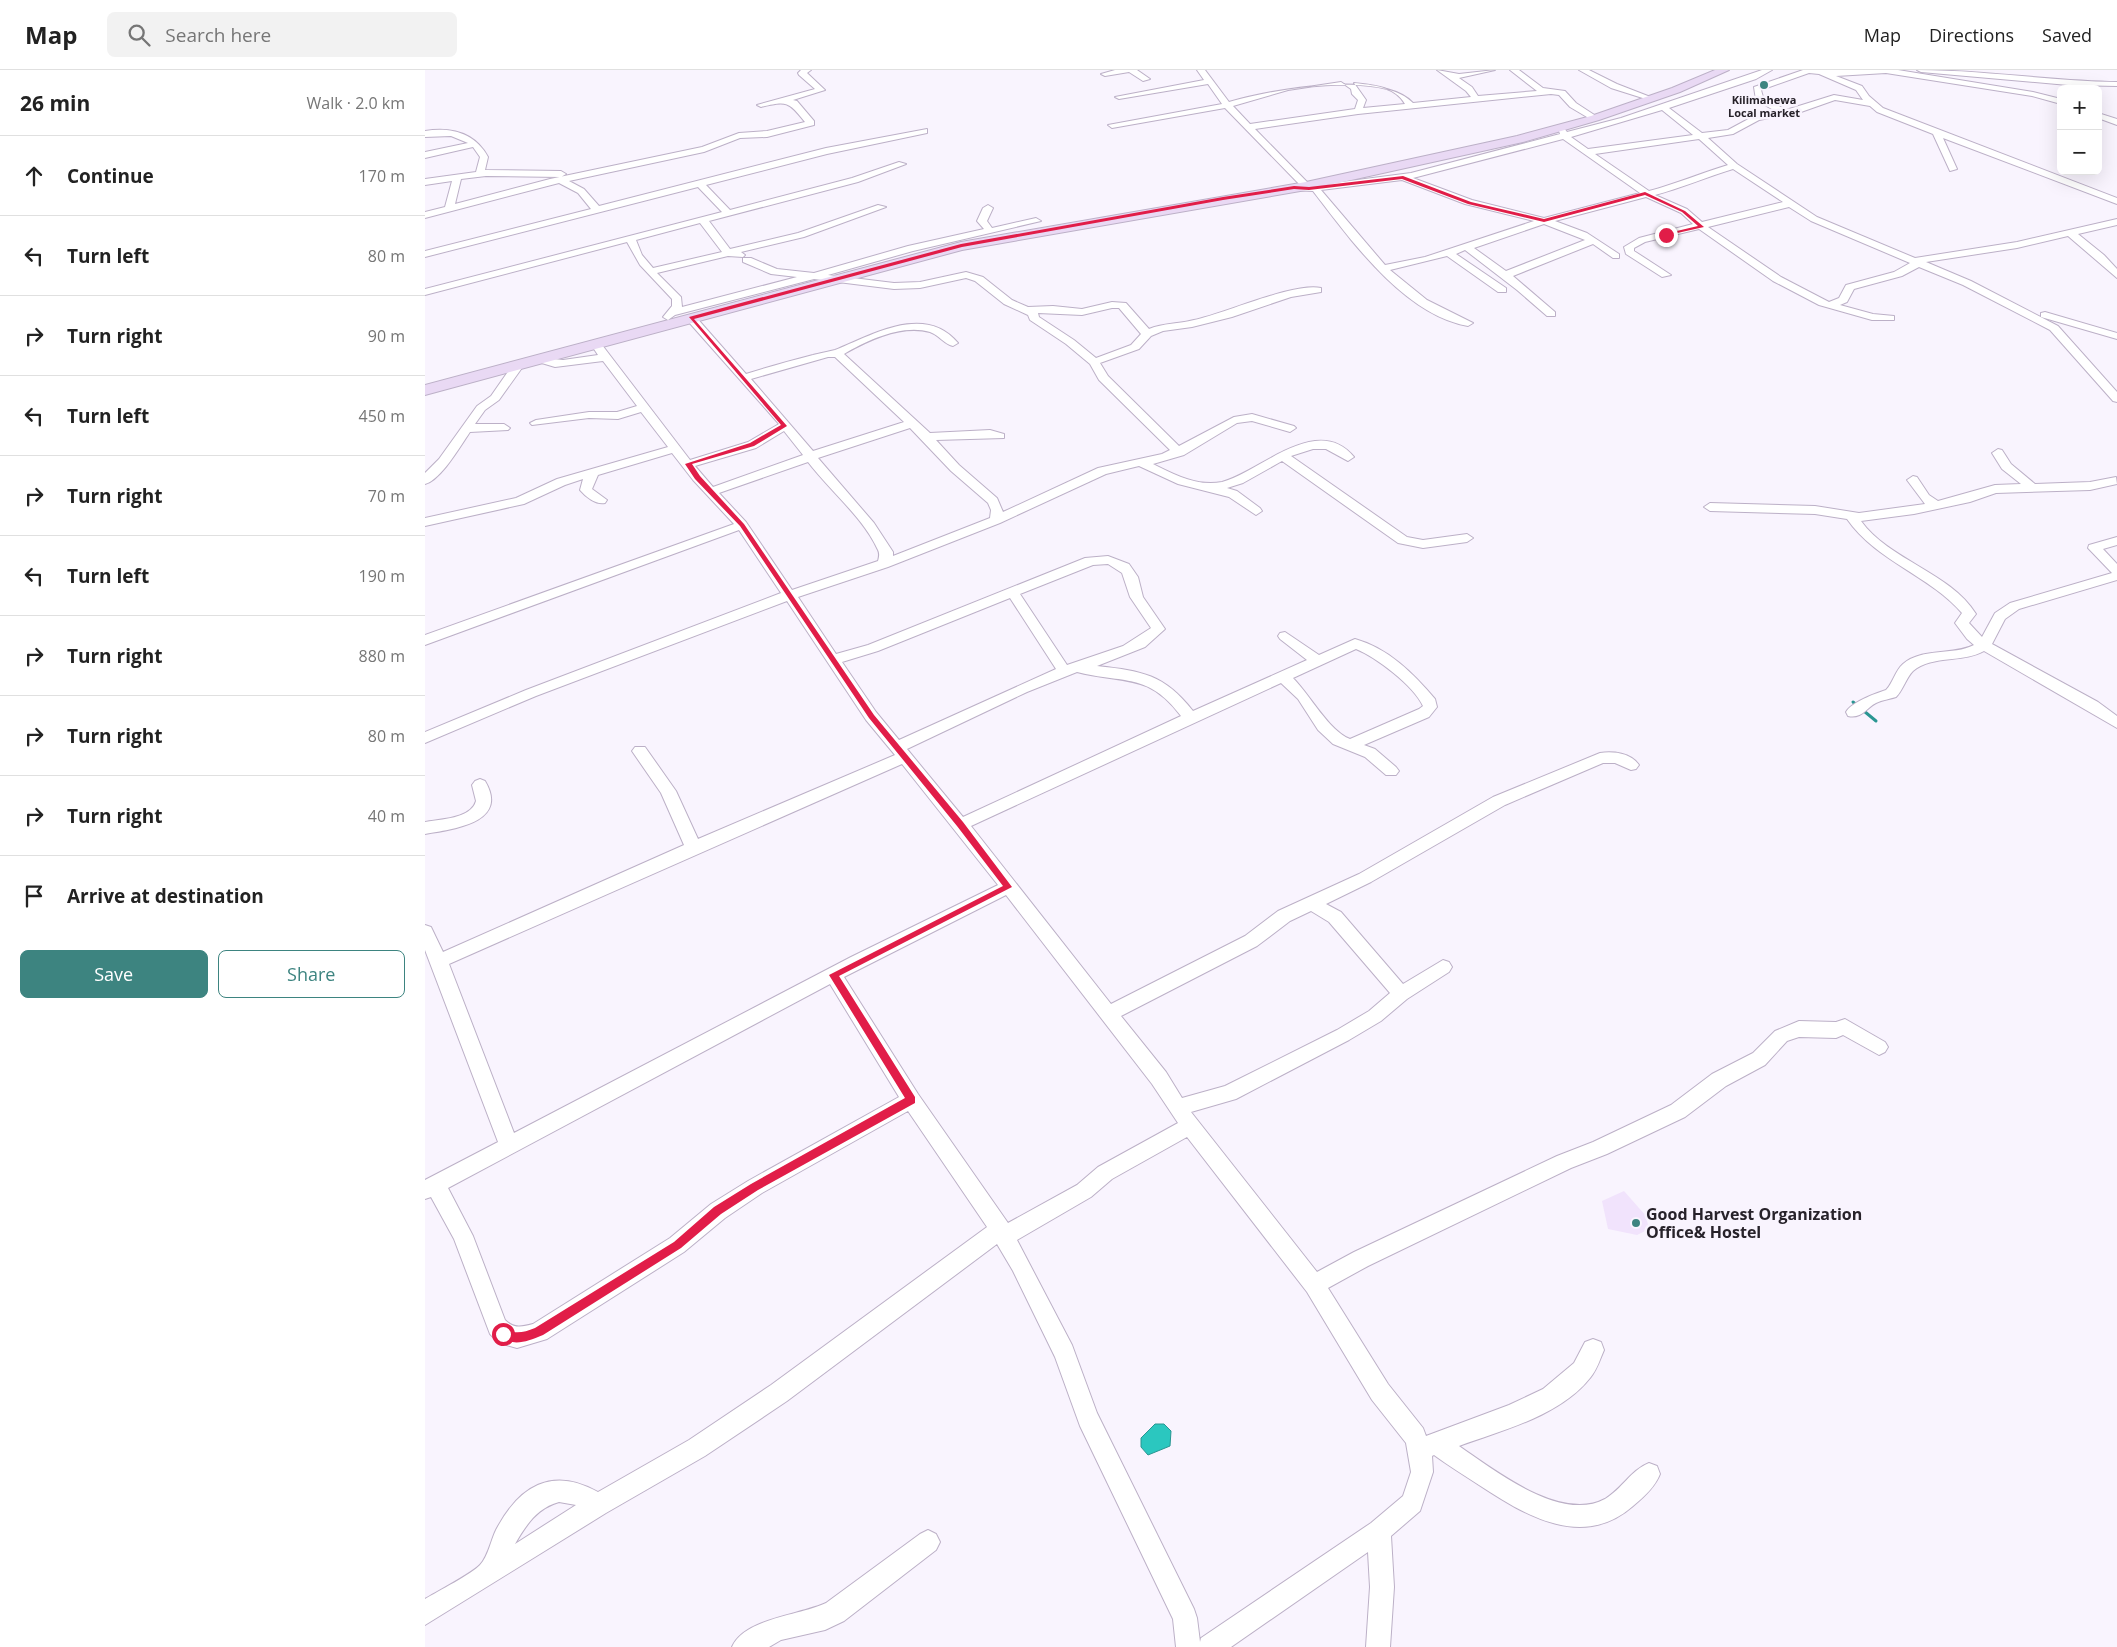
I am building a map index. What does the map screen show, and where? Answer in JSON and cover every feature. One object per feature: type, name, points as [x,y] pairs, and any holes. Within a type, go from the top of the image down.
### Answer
[{"type":"main road","points":[[425,390],[595,343],[668,318],[691,318],[961,246],[1305,187],[1519,139],[1562,132],[1724,70]]},
{"type":"street","points":[[761,105],[821,90],[802,73],[807,70]]},
{"type":"street","points":[[1105,74],[1130,70],[1146,79]]},
{"type":"street","points":[[1201,70],[1208,82],[1248,127],[1382,269],[1419,300],[1456,320],[1468,324]]},
{"type":"street","points":[[1327,70],[1355,88],[1361,100],[1358,111]]},
{"type":"street","points":[[1441,70],[1459,76],[1491,70]]},
{"type":"street","points":[[1514,70],[1538,88],[1548,92]]},
{"type":"street","points":[[1583,70],[1613,86],[1649,98]]},
{"type":"street","points":[[1305,187],[1403,177],[1562,132],[1624,120],[1753,77],[1768,70]]},
{"type":"street","points":[[1785,113],[1759,98],[1757,89],[1800,75],[1807,70],[1823,74],[1859,88],[1873,104],[1886,113],[2117,201]]},
{"type":"street","points":[[1883,70],[2009,90],[2057,101]]},
{"type":"street","points":[[1823,74],[1848,71],[1903,70]]},
{"type":"street","points":[[1921,70],[1971,72],[2052,82],[2117,84]]},
{"type":"street","points":[[2009,90],[2019,78],[2032,70]]},
{"type":"street","points":[[1450,74],[1469,89],[1476,99]]},
{"type":"street","points":[[1112,125],[1228,105],[1287,88],[1343,80],[1375,82],[1396,90],[1403,93],[1411,106]]},
{"type":"street","points":[[1119,97],[1208,82]]},
{"type":"street","points":[[1248,127],[1358,111],[1548,92],[1562,93],[1573,105],[1595,118]]},
{"type":"street","points":[[1588,152],[1730,132],[1761,117],[1785,113],[1835,97],[1873,104]]},
{"type":"street","points":[[425,214],[561,180],[704,149],[739,136],[767,134],[811,122],[794,103],[784,100]]},
{"type":"street","points":[[1663,108],[1713,146],[1734,166],[1793,203],[1814,219],[1916,262],[2011,306],[2061,334],[2117,399]]},
{"type":"street","points":[[2102,116],[2117,122]]},
{"type":"street","points":[[425,254],[826,151],[924,130]]},
{"type":"street","points":[[425,134],[445,131],[475,144],[485,157],[480,170],[482,174]]},
{"type":"street","points":[[1562,132],[1645,193],[1684,212],[1702,227],[1777,279],[1830,305],[1879,318],[1890,318]]},
{"type":"street","points":[[1937,133],[1941,149],[1953,169]]},
{"type":"street","points":[[425,155],[475,144]]},
{"type":"street","points":[[425,292],[855,180],[902,164]]},
{"type":"street","points":[[1382,269],[1427,260],[1544,221],[1685,184],[1696,177],[1734,166]]},
{"type":"street","points":[[425,182],[482,174],[532,172],[571,174],[574,178]]},
{"type":"street","points":[[1403,177],[1470,203],[1566,226],[1616,256]]},
{"type":"street","points":[[449,208],[457,178]]},
{"type":"street","points":[[561,180],[581,191],[597,210]]},
{"type":"street","points":[[700,184],[728,213]]},
{"type":"street","points":[[1666,275],[1634,257],[1629,252],[1629,247],[1642,240],[1702,227],[1793,203]]},
{"type":"street","points":[[652,271],[801,235],[881,207]]},
{"type":"street","points":[[988,208],[982,221],[989,230]]},
{"type":"street","points":[[703,220],[729,253],[779,274],[814,276],[873,286],[912,286],[969,276],[979,280],[1008,302],[1033,313],[1034,318],[1041,324],[1070,342],[1094,362],[1103,378],[1179,452]]},
{"type":"street","points":[[668,318],[904,250],[1036,221]]},
{"type":"street","points":[[1830,305],[1843,300],[1850,287],[1898,274],[1916,262],[2017,245],[2117,222]]},
{"type":"street","points":[[2069,232],[2101,257],[2117,275]]},
{"type":"street","points":[[630,238],[631,244],[643,262],[677,299],[677,306],[668,318]]},
{"type":"street","points":[[1506,274],[1573,250],[1592,241]]},
{"type":"street","points":[[1467,247],[1506,274],[1515,285],[1551,314]]},
{"type":"street","points":[[1449,253],[1502,290]]},
{"type":"street","points":[[747,260],[774,287]]},
{"type":"street","points":[[1094,362],[1135,347],[1147,334],[1161,328],[1192,324],[1228,315],[1289,294],[1317,290]]},
{"type":"street","points":[[1027,310],[1053,309],[1082,312],[1112,305],[1122,305],[1147,334]]},
{"type":"street","points":[[2011,306],[2117,336]]},
{"type":"street","points":[[691,318],[869,526],[886,552],[887,557],[883,564]]},
{"type":"street","points":[[2106,332],[2117,326]]},
{"type":"street","points":[[743,378],[835,354],[867,339],[905,328],[935,330],[953,343]]},
{"type":"street","points":[[595,343],[689,464],[697,477],[742,525],[871,716],[960,824],[1159,1078],[1190,1126],[1314,1285],[1380,1392],[1415,1436],[1428,1446],[1529,1504],[1553,1513],[1574,1517],[1603,1512],[1611,1508],[1649,1474]]},
{"type":"street","points":[[835,354],[912,423],[955,468],[993,501],[997,510],[996,520]]},
{"type":"street","points":[[539,359],[551,365],[590,357],[606,358]]},
{"type":"street","points":[[425,480],[437,468],[481,408],[495,398],[517,365]]},
{"type":"street","points":[[536,422],[589,415],[618,416],[644,407]]},
{"type":"street","points":[[425,738],[531,693],[790,595],[883,564],[996,520],[1102,471],[1142,463],[1179,452],[1240,418],[1252,417],[1290,428]]},
{"type":"street","points":[[713,492],[822,452],[865,440],[912,423]]},
{"type":"street","points":[[689,464],[752,445],[785,426]]},
{"type":"street","points":[[468,428],[504,428]]},
{"type":"street","points":[[927,437],[990,434],[1000,436]]},
{"type":"street","points":[[1208,487],[1235,482],[1303,448],[1317,445],[1330,447],[1347,457]]},
{"type":"street","points":[[425,522],[520,501],[561,482],[676,448]]},
{"type":"street","points":[[1998,452],[2006,466],[2030,486]]},
{"type":"street","points":[[1284,457],[1403,540],[1423,544],[1467,538]]},
{"type":"street","points":[[1142,463],[1177,478],[1233,494],[1256,511]]},
{"type":"street","points":[[593,473],[586,490],[601,500]]},
{"type":"street","points":[[1710,507],[1815,510],[1852,517],[1899,513],[1966,499],[1986,490],[2030,486],[2091,486],[2117,479]]},
{"type":"street","points":[[1913,480],[1925,498],[1935,505]]},
{"type":"street","points":[[1852,517],[1855,523],[1878,543],[1930,579],[1963,607],[1969,614],[1963,621],[1963,625],[1972,636],[1984,645],[2093,706],[2117,723]]},
{"type":"street","points":[[425,640],[742,525]]},
{"type":"street","points":[[2117,541],[2094,548],[2117,571]]},
{"type":"street","points":[[439,961],[900,752],[1070,669],[1141,643],[1153,636],[1158,629],[1157,624],[1137,597],[1131,575],[1125,568],[1112,560],[1090,561],[873,648],[833,660]]},
{"type":"street","points":[[1858,710],[1869,700],[1891,694],[1911,666],[1928,660],[1964,654],[1984,645],[1993,631],[1998,618],[2009,609],[2117,576]]},
{"type":"street","points":[[1013,593],[1070,669],[1129,676],[1159,686],[1169,692],[1191,718]]},
{"type":"street","points":[[1285,636],[1318,660]]},
{"type":"street","points":[[960,824],[995,810],[1046,784],[1355,644],[1365,647],[1389,664],[1430,703],[1430,707],[1424,713],[1352,744]]},
{"type":"street","points":[[1283,676],[1314,709],[1323,726],[1339,740],[1352,744],[1370,754],[1391,771]]},
{"type":"street","points":[[640,751],[668,791],[693,847]]},
{"type":"street","points":[[1108,1014],[1225,955],[1265,932],[1280,919],[1372,875],[1521,790],[1600,758],[1612,756],[1623,759],[1631,765]]},
{"type":"street","points":[[425,828],[473,817],[484,802],[480,785]]},
{"type":"street","points":[[911,1100],[748,1191],[718,1211],[691,1236],[539,1332],[524,1338],[511,1338],[503,1334],[497,1327],[466,1242],[446,1202],[430,1188],[834,975],[1008,887]]},
{"type":"street","points":[[1311,903],[1335,918],[1401,994]]},
{"type":"street","points":[[425,932],[439,961],[509,1146]]},
{"type":"street","points":[[1178,1107],[1229,1093],[1359,1027],[1401,994],[1443,967]]},
{"type":"street","points":[[834,975],[911,1100],[1002,1232],[1064,1353],[1088,1418],[1185,1618],[1188,1647]]},
{"type":"street","points":[[1314,1285],[1361,1259],[1564,1162],[1600,1148],[1678,1111],[1719,1080],[1759,1059],[1781,1036],[1790,1032],[1799,1029],[1836,1030],[1845,1027],[1879,1047]]},
{"type":"street","points":[[425,1613],[599,1505],[697,1448],[779,1393],[1002,1232],[1068,1200],[1105,1173],[1190,1126]]},
{"type":"street","points":[[1428,1446],[1544,1401],[1583,1370],[1593,1350]]},
{"type":"street","points":[[1210,1647],[1379,1531],[1412,1503],[1428,1446]]},
{"type":"street","points":[[489,1573],[498,1549],[516,1517],[534,1500],[555,1491],[570,1491],[589,1498],[599,1505]]},
{"type":"street","points":[[1378,1647],[1382,1587],[1379,1531]]},
{"type":"street","points":[[744,1647],[777,1629],[808,1621],[816,1621],[835,1612],[877,1578],[908,1559],[928,1542]]},
{"type":"shaded area","points":[[1624,1191],[1646,1216],[1649,1229],[1637,1235],[1608,1229],[1602,1201]]},
{"type":"shaded area","points":[[1155,1424],[1164,1424],[1171,1431],[1170,1446],[1148,1455],[1141,1447],[1141,1438]]},
{"type":"waterway","points":[[1853,702],[1876,721]]},
{"type":"place","name":"Kilimahewa Local market","points":[[1764,85]]},
{"type":"place","name":"Good Harvest Organization Office& Hostel","points":[[1636,1223]]},
{"type":"route","points":[[503,1334],[511,1338],[524,1338],[539,1332],[691,1236],[718,1211],[755,1187],[911,1100],[895,1071],[834,975],[1008,887],[960,824],[871,716],[742,525],[697,477],[689,464],[752,445],[785,426],[691,318],[961,246],[1223,199],[1294,188],[1309,189],[1403,177],[1460,200],[1544,221],[1645,193],[1679,209],[1702,227],[1666,235]]}]
